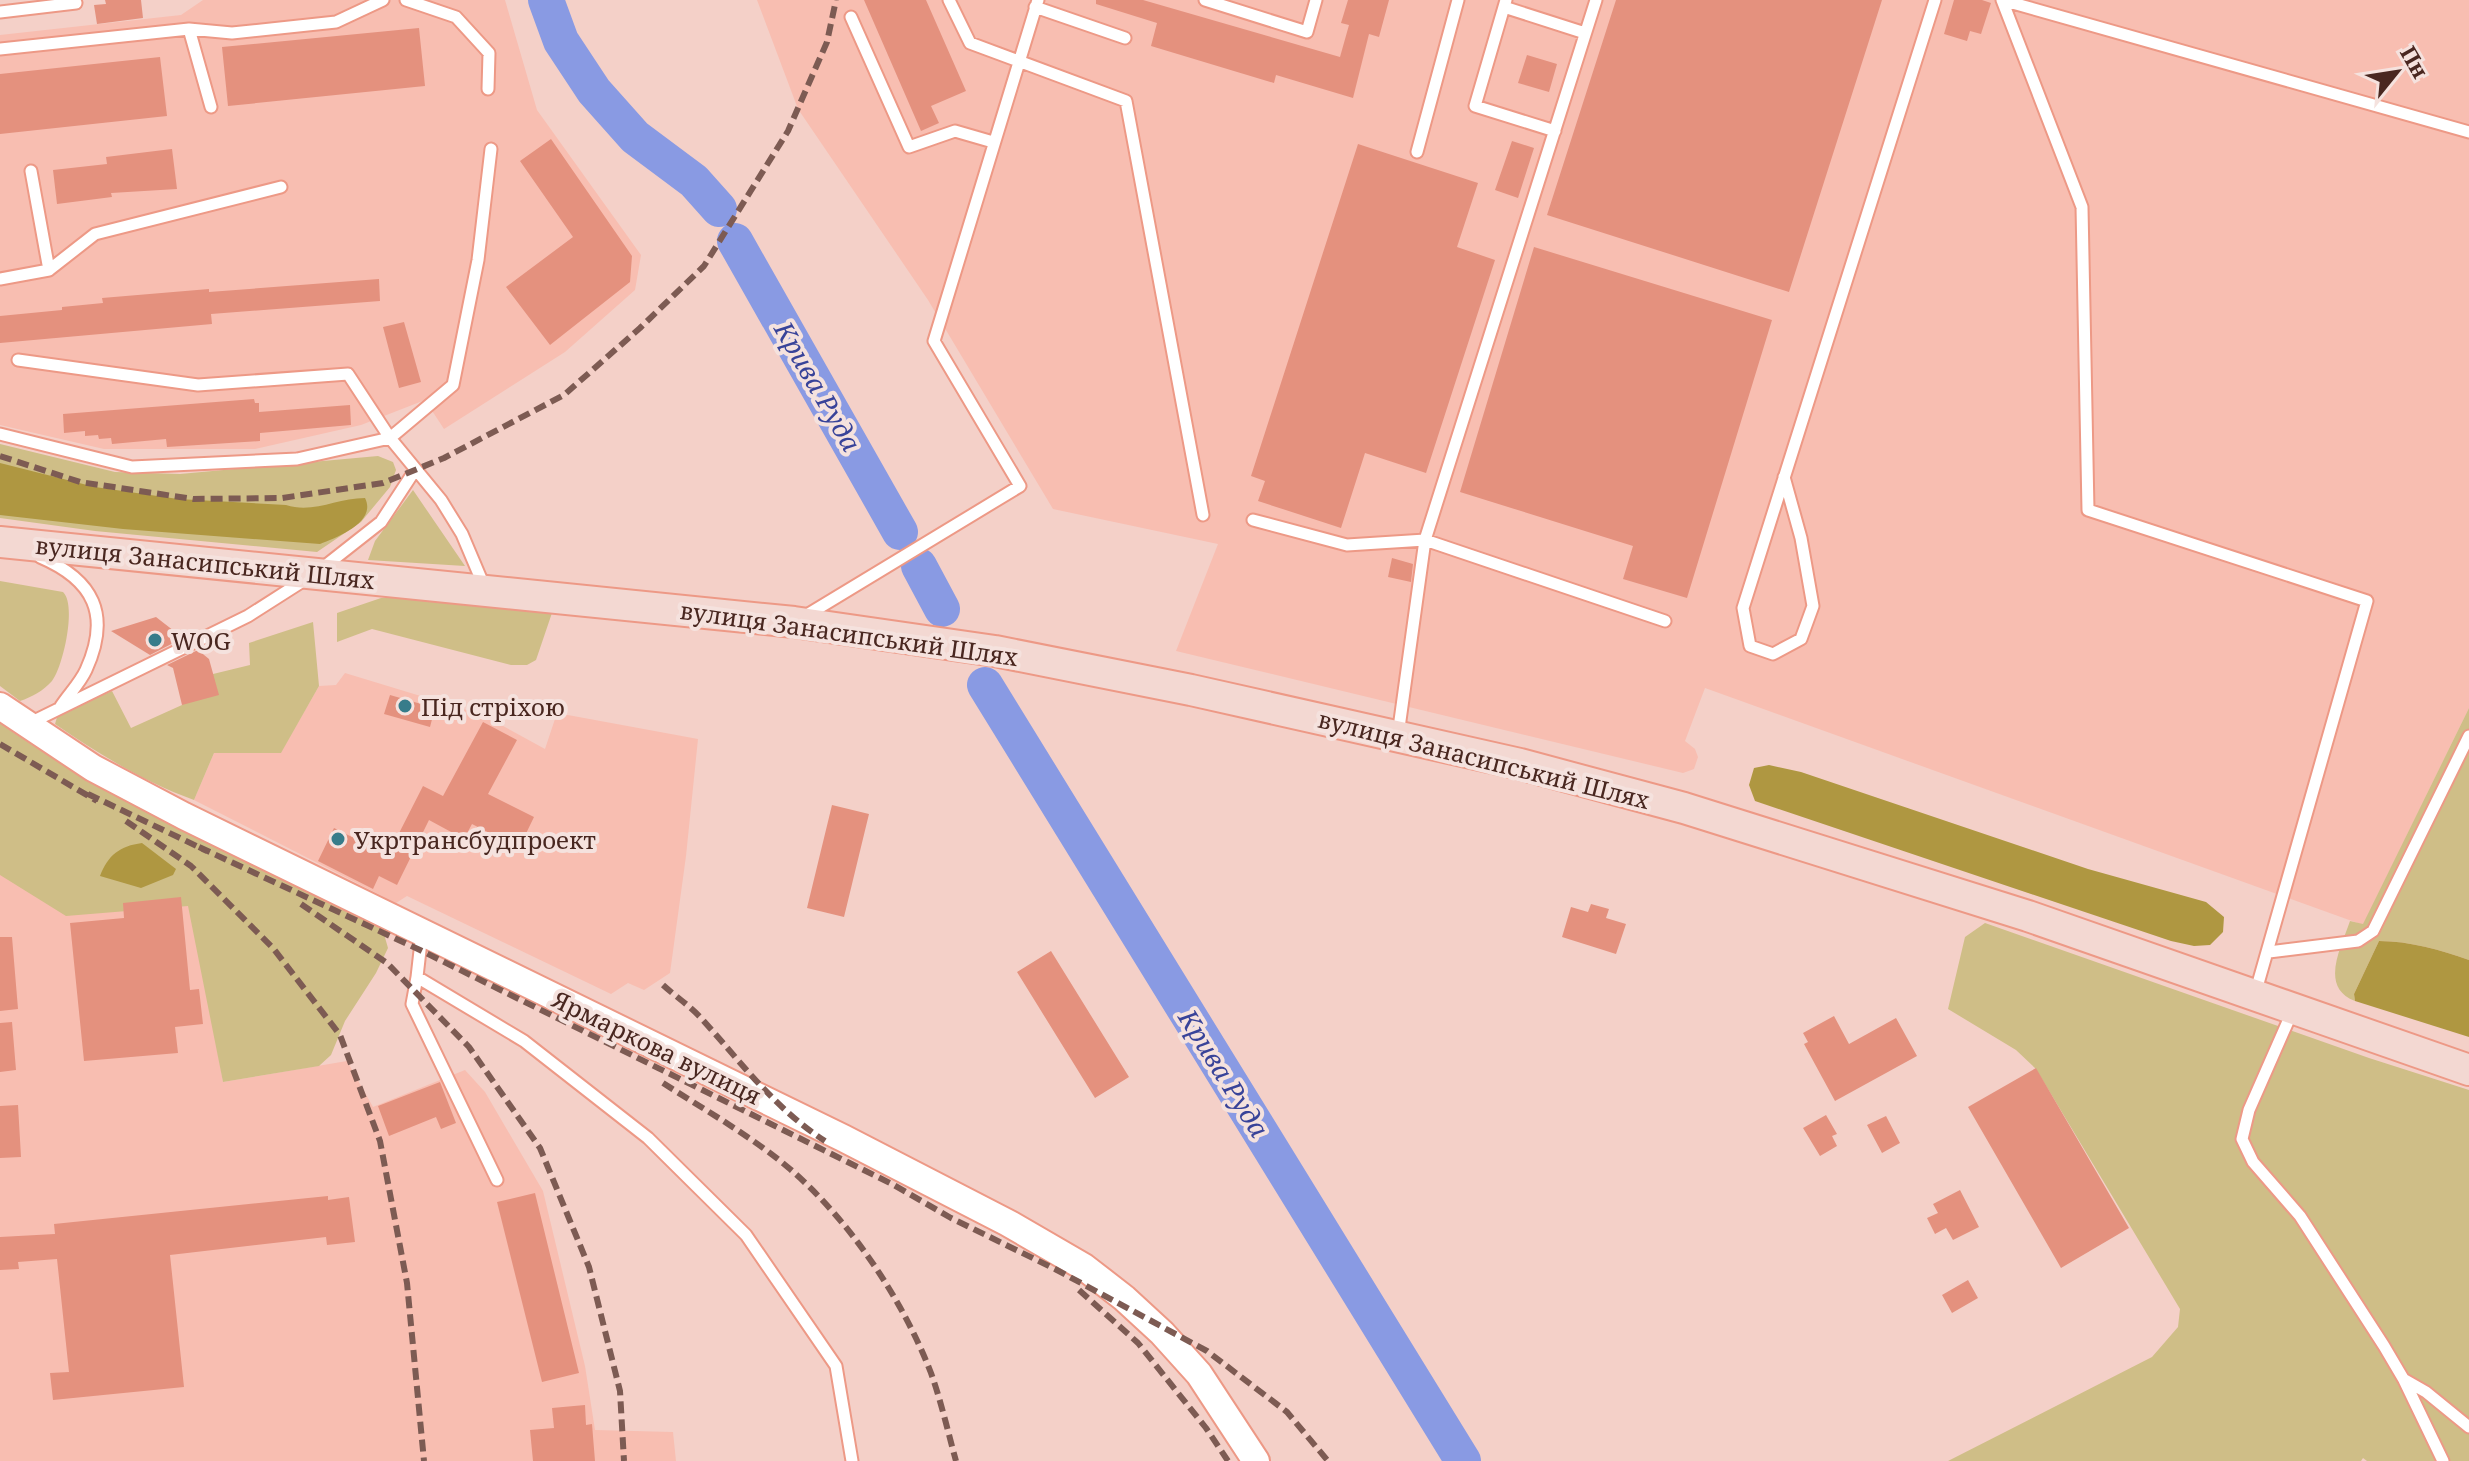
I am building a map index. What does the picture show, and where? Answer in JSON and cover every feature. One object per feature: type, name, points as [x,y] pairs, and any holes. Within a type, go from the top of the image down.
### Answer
[{"type":"main road","name":"вулиця Занасипський Шлях","points":[[3,542],[794,622],[995,651],[1097,670],[1520,764],[1684,808],[2028,916],[2469,1070]]},
{"type":"street","name":"Ярмаркова вулиця","points":[[0,706],[93,768],[422,933],[843,1138],[1008,1223],[1084,1267],[1124,1298],[1189,1363],[1220,1403],[1256,1461]]},
{"type":"lane","points":[[0,49],[189,29],[232,33],[336,22],[383,0]]},
{"type":"lane","points":[[406,0],[456,17],[489,53],[488,89]]},
{"type":"lane","points":[[949,0],[970,43],[1126,101],[1203,515]]},
{"type":"lane","points":[[1205,0],[1307,32],[1316,0]]},
{"type":"lane","points":[[1417,152],[1458,0]]},
{"type":"lane","points":[[1398,736],[1425,540],[1596,0]]},
{"type":"lane","points":[[1784,477],[1801,538],[1813,606],[1801,639],[1773,654],[1750,646],[1743,608],[1784,477],[1935,0]]},
{"type":"lane","points":[[2002,0],[2469,132]]},
{"type":"lane","points":[[2002,0],[2082,207],[2088,510],[2367,601],[2255,996]]},
{"type":"lane","points":[[0,12],[76,3]]},
{"type":"lane","points":[[794,622],[1020,486],[934,341],[1036,4],[1125,38]]},
{"type":"lane","points":[[1555,131],[1475,106],[1505,4],[1585,33]]},
{"type":"lane","points":[[851,17],[909,147],[955,131],[993,142]]},
{"type":"lane","points":[[189,29],[211,107]]},
{"type":"lane","points":[[0,434],[132,467],[297,459],[390,438],[453,385],[478,260],[491,149]]},
{"type":"lane","points":[[31,171],[49,270]]},
{"type":"lane","points":[[0,279],[49,270],[95,234],[281,187]]},
{"type":"lane","points":[[18,360],[198,385],[348,374],[390,438],[441,500],[462,534],[486,590]]},
{"type":"lane","points":[[27,725],[248,616],[316,573],[381,522],[415,470]]},
{"type":"lane","points":[[1253,520],[1347,545],[1425,540],[1665,621]]},
{"type":"lane","points":[[3,542],[63,567],[92,596],[99,629],[86,671],[60,707]]},
{"type":"lane","points":[[2269,952],[2358,941],[2373,931],[2469,736]]},
{"type":"lane","points":[[422,933],[412,1004],[497,1180]]},
{"type":"lane","points":[[417,977],[524,1041],[648,1138],[746,1235],[836,1366],[852,1461]]},
{"type":"lane","points":[[2293,1009],[2249,1110],[2242,1139],[2253,1162],[2300,1216],[2404,1380],[2443,1461]]},
{"type":"lane","points":[[2404,1380],[2426,1392],[2469,1427]]},
{"type":"shaded area","points":[[203,0],[505,0],[537,110],[641,255],[635,290],[565,352],[444,429],[425,400],[361,425],[255,449],[104,449],[0,425],[0,35],[181,15]]},
{"type":"shaded area","points":[[757,0],[2469,0],[2469,708],[2363,925],[1705,688],[1685,741],[1695,749],[1698,757],[1694,769],[1683,773],[1176,651],[1218,544],[1053,509],[928,300],[798,109]]},
{"type":"shaded area","points":[[0,444],[115,472],[180,474],[378,456],[393,462],[396,470],[390,487],[361,522],[317,552],[95,531],[0,518]]},
{"type":"shaded area","points":[[0,463],[95,487],[178,499],[306,508],[365,498],[367,507],[366,514],[354,527],[320,544],[123,529],[0,515]]},
{"type":"shaded area","points":[[413,490],[465,566],[368,560],[375,541]]},
{"type":"shaded area","points":[[0,581],[63,592],[69,609],[67,636],[56,674],[41,691],[20,701],[0,686]]},
{"type":"shaded area","points":[[412,596],[553,610],[536,660],[527,665],[511,665],[372,629],[337,642],[337,613],[381,598]]},
{"type":"shaded area","points":[[313,622],[319,686],[281,753],[214,753],[194,800],[122,766],[55,724],[58,714],[112,691],[131,728],[182,705],[213,674],[250,665],[249,643]]},
{"type":"shaded area","points":[[345,673],[483,715],[545,749],[557,713],[698,739],[670,973],[644,990],[628,983],[611,994],[407,896],[396,903],[194,800],[214,753],[281,752],[319,686],[336,685]]},
{"type":"shaded area","points":[[2469,708],[2469,960],[2425,947],[2379,941],[2354,994],[2355,1001],[2344,995],[2335,977],[2338,954],[2350,921],[2363,924]]},
{"type":"shaded area","points":[[0,723],[91,781],[139,807],[382,927],[388,948],[345,1021],[331,1055],[319,1066],[223,1082],[188,906],[66,916],[0,875]]},
{"type":"shaded area","points":[[1769,765],[1801,772],[2088,869],[2206,902],[2224,917],[2223,932],[2210,945],[2194,946],[2171,941],[1755,801],[1749,785],[1754,768]]},
{"type":"shaded area","points":[[0,783],[191,898],[223,1082],[347,1061],[373,1107],[465,1070],[485,1092],[543,1191],[585,1366],[595,1430],[673,1432],[676,1461],[0,1461]]},
{"type":"shaded area","points":[[142,843],[176,869],[173,875],[141,888],[100,876],[116,853],[127,846]]},
{"type":"shaded area","points":[[1985,923],[2469,1090],[2469,1461],[2367,1461],[2363,1458],[2361,1461],[1948,1461],[2152,1357],[2178,1327],[2180,1309],[2036,1069],[2016,1050],[1948,1009],[1965,937]]},
{"type":"shaded area","points":[[2379,941],[2425,947],[2469,960],[2469,1037],[2355,1001],[2354,994]]},
{"type":"building","points":[[105,0],[141,0],[143,18],[97,24],[94,5],[106,4]]},
{"type":"building","points":[[864,0],[926,0],[966,91],[931,106],[939,123],[921,131]]},
{"type":"building","points":[[1096,0],[1143,0],[1340,57],[1349,25],[1341,23],[1348,0],[1389,0],[1379,37],[1369,34],[1353,98],[1276,75],[1274,83],[1151,46],[1157,23],[1096,4]]},
{"type":"building","points":[[1616,0],[1882,0],[1789,292],[1547,215]]},
{"type":"building","points":[[1954,0],[1991,3],[1981,34],[1970,31],[1967,41],[1944,34]]},
{"type":"building","points":[[419,28],[425,86],[228,106],[222,47]]},
{"type":"building","points":[[1527,55],[1557,64],[1549,92],[1518,83]]},
{"type":"building","points":[[160,57],[167,116],[0,134],[0,74]]},
{"type":"building","points":[[551,139],[632,256],[630,282],[550,345],[506,287],[573,237],[520,161]]},
{"type":"building","points":[[1512,141],[1534,148],[1518,198],[1495,190]]},
{"type":"building","points":[[1358,144],[1478,183],[1457,247],[1495,260],[1426,473],[1365,453],[1341,528],[1258,501],[1265,481],[1251,476]]},
{"type":"building","points":[[172,149],[177,189],[111,193],[112,197],[57,204],[53,170],[107,164],[106,157]]},
{"type":"building","points":[[1534,247],[1772,320],[1687,598],[1623,579],[1633,546],[1460,492]]},
{"type":"building","points":[[379,279],[380,301],[211,314],[212,324],[0,343],[0,316],[103,303],[102,298]]},
{"type":"building","points":[[404,322],[421,382],[399,388],[383,327]]},
{"type":"building","points":[[254,399],[255,403],[259,403],[259,412],[350,405],[351,425],[260,433],[260,441],[167,447],[166,439],[112,444],[111,438],[85,436],[85,431],[64,433],[63,414]]},
{"type":"building","points":[[1392,558],[1413,564],[1411,582],[1388,577]]},
{"type":"building","points":[[156,617],[183,638],[150,655],[111,631]]},
{"type":"building","points":[[198,650],[209,659],[219,695],[182,705],[173,668],[167,665]]},
{"type":"building","points":[[390,695],[435,708],[430,727],[384,714]]},
{"type":"building","points":[[483,722],[517,740],[488,794],[534,817],[519,848],[472,824],[464,839],[429,820],[397,885],[379,876],[373,889],[318,861],[334,828],[378,850],[383,840],[393,845],[423,786],[443,796]]},
{"type":"building","points":[[832,805],[869,814],[844,917],[807,908]]},
{"type":"building","points":[[181,897],[190,990],[199,989],[203,1024],[175,1027],[178,1053],[84,1061],[70,923],[124,918],[123,903]]},
{"type":"building","points":[[1591,904],[1609,909],[1606,918],[1626,924],[1616,954],[1562,937],[1571,907],[1588,912]]},
{"type":"building","points":[[0,937],[12,937],[18,1009],[0,1011]]},
{"type":"building","points":[[1051,951],[1129,1077],[1095,1098],[1017,972]]},
{"type":"building","points":[[1834,1016],[1849,1044],[1896,1018],[1917,1056],[1835,1101],[1804,1044],[1808,1042],[1803,1033]]},
{"type":"building","points":[[12,1022],[16,1070],[0,1072],[0,1023]]},
{"type":"building","points":[[2036,1068],[2129,1228],[2061,1268],[1968,1107]]},
{"type":"building","points":[[440,1082],[456,1123],[441,1129],[436,1117],[389,1136],[378,1106]]},
{"type":"building","points":[[18,1105],[21,1157],[0,1158],[0,1106]]},
{"type":"building","points":[[1826,1115],[1837,1134],[1832,1136],[1837,1146],[1820,1156],[1803,1128]]},
{"type":"building","points":[[1886,1116],[1900,1143],[1882,1153],[1867,1125]]},
{"type":"building","points":[[1960,1190],[1979,1227],[1953,1240],[1946,1228],[1935,1234],[1927,1218],[1938,1213],[1933,1204]]},
{"type":"building","points":[[535,1193],[579,1373],[542,1382],[497,1202]]},
{"type":"building","points":[[328,1196],[328,1200],[349,1197],[355,1242],[327,1245],[326,1237],[170,1255],[184,1387],[53,1400],[50,1373],[69,1372],[57,1259],[18,1262],[19,1269],[0,1270],[0,1237],[55,1234],[54,1224]]},
{"type":"building","points":[[1968,1280],[1978,1298],[1952,1313],[1942,1295]]},
{"type":"building","points":[[585,1405],[586,1425],[592,1424],[595,1461],[533,1461],[530,1430],[554,1428],[552,1408]]},
{"type":"waterway","name":"Крива Руда","points":[[546,0],[561,41],[594,91],[635,137],[694,181],[719,209]]},
{"type":"waterway","name":"Крива Руда","points":[[735,241],[900,532]]},
{"type":"waterway","points":[[919,566],[942,609]]},
{"type":"waterway","name":"Крива Руда","points":[[985,685],[1463,1461]]},
{"type":"railway","points":[[0,456],[80,482],[193,499],[282,498],[383,483],[444,458],[564,395],[704,266],[788,131],[827,42],[836,0]]},
{"type":"railway","points":[[0,744],[97,801]]},
{"type":"railway","points":[[88,794],[207,851]]},
{"type":"railway","points":[[126,821],[191,866],[273,948],[340,1035],[380,1141],[407,1283],[424,1461]]},
{"type":"railway","points":[[199,847],[420,950],[892,1184],[951,1218],[1055,1269],[1207,1351],[1287,1412],[1328,1461]]},
{"type":"railway","points":[[301,904],[387,963],[469,1047],[540,1148],[589,1267],[620,1391],[624,1461]]},
{"type":"railway","points":[[663,985],[701,1018],[774,1099],[825,1141]]},
{"type":"railway","points":[[663,1083],[728,1124],[790,1169],[853,1237],[889,1289],[919,1345],[935,1384],[956,1461]]},
{"type":"railway","points":[[1079,1290],[1138,1343],[1206,1428],[1228,1461]]},
{"type":"place","name":"WOG","points":[[155,640]]},
{"type":"place","name":"Під стріхою","points":[[405,706]]},
{"type":"place","name":"Укртрансбудпроект","points":[[338,839]]}]
